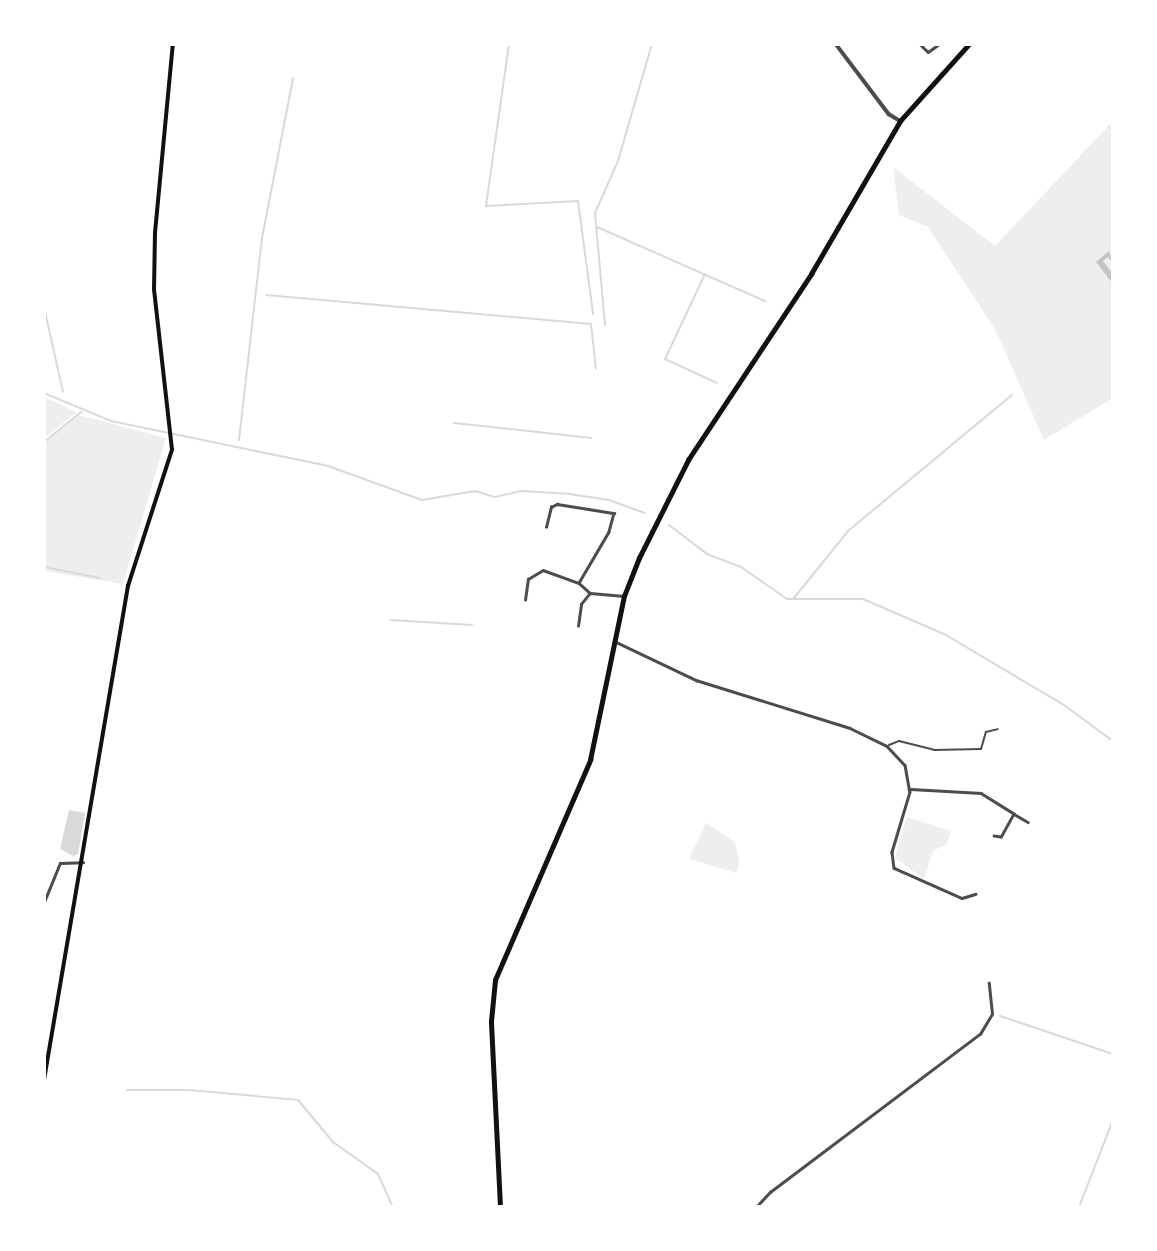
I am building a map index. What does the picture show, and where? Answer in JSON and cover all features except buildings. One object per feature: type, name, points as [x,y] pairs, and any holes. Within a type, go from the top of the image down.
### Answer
[{"type":"highway","points":[[500,1207],[491,1021],[495,980],[590,760],[624,596],[688,460],[811,274],[900,121],[968,44]]},
{"type":"main road","points":[[44,1080],[128,586],[172,450],[171,422],[159,366],[154,290],[155,233],[173,44]]},
{"type":"street","points":[[836,44],[889,114],[900,121]]},
{"type":"street","points":[[920,44],[928,52],[939,44]]},
{"type":"street","points":[[546,527],[551,507],[557,504],[614,513],[609,532],[579,583]]},
{"type":"street","points":[[525,600],[528,579],[535,572],[579,583],[590,593],[624,596]]},
{"type":"street","points":[[578,625],[581,604],[590,593]]},
{"type":"street","points":[[616,642],[696,680],[850,729],[887,746],[905,765],[910,792],[892,852],[894,868],[962,898],[975,894]]},
{"type":"street","points":[[910,792],[939,788],[981,793],[1028,822]]},
{"type":"street","points":[[994,836],[1001,837],[1014,814]]},
{"type":"street","points":[[44,902],[61,863],[83,862]]},
{"type":"street","points":[[756,1207],[770,1192],[980,1034],[992,1013],[989,983]]},
{"type":"lane","points":[[887,746],[900,741],[934,750],[981,749],[986,732],[998,729]]},
{"type":"shaded area","points":[[1113,121],[1113,398],[1044,440],[996,331],[928,227],[899,215],[893,167],[995,246]]},
{"type":"shaded area","points":[[44,397],[77,412],[44,438]]},
{"type":"shaded area","points":[[79,415],[166,438],[123,584],[44,571],[44,442]]},
{"type":"shaded area","points":[[69,810],[85,813],[78,854],[73,856],[60,849]]},
{"type":"shaded area","points":[[907,817],[951,831],[947,844],[933,851],[924,879],[895,858]]},
{"type":"shaded area","points":[[706,823],[735,842],[739,863],[736,873],[689,859]]},
{"type":"waterway","points":[[509,44],[486,206],[578,201],[593,314]]},
{"type":"waterway","points":[[605,325],[595,213],[618,161],[652,44]]},
{"type":"waterway","points":[[239,440],[262,238],[293,78]]},
{"type":"waterway","points":[[597,227],[765,301]]},
{"type":"waterway","points":[[705,274],[665,359],[717,383]]},
{"type":"waterway","points":[[266,295],[591,324],[596,369]]},
{"type":"waterway","points":[[44,307],[63,392]]},
{"type":"waterway","points":[[44,393],[111,421],[328,466],[422,500],[475,491],[495,497],[522,491],[609,500],[645,513]]},
{"type":"waterway","points":[[794,598],[848,531],[1012,395]]},
{"type":"waterway","points":[[44,442],[81,412]]},
{"type":"waterway","points":[[454,423],[591,438]]},
{"type":"waterway","points":[[669,525],[707,554],[741,567],[787,599],[863,599],[946,635],[1064,705],[1113,741]]},
{"type":"waterway","points":[[44,567],[100,578]]},
{"type":"waterway","points":[[391,620],[472,625]]},
{"type":"waterway","points":[[1000,1016],[1113,1054]]},
{"type":"waterway","points":[[127,1090],[189,1090],[298,1100],[333,1142],[378,1174],[393,1207]]},
{"type":"waterway","points":[[1079,1207],[1113,1120]]},
{"type":"waterway","points":[[217,1207],[279,1207]]}]
